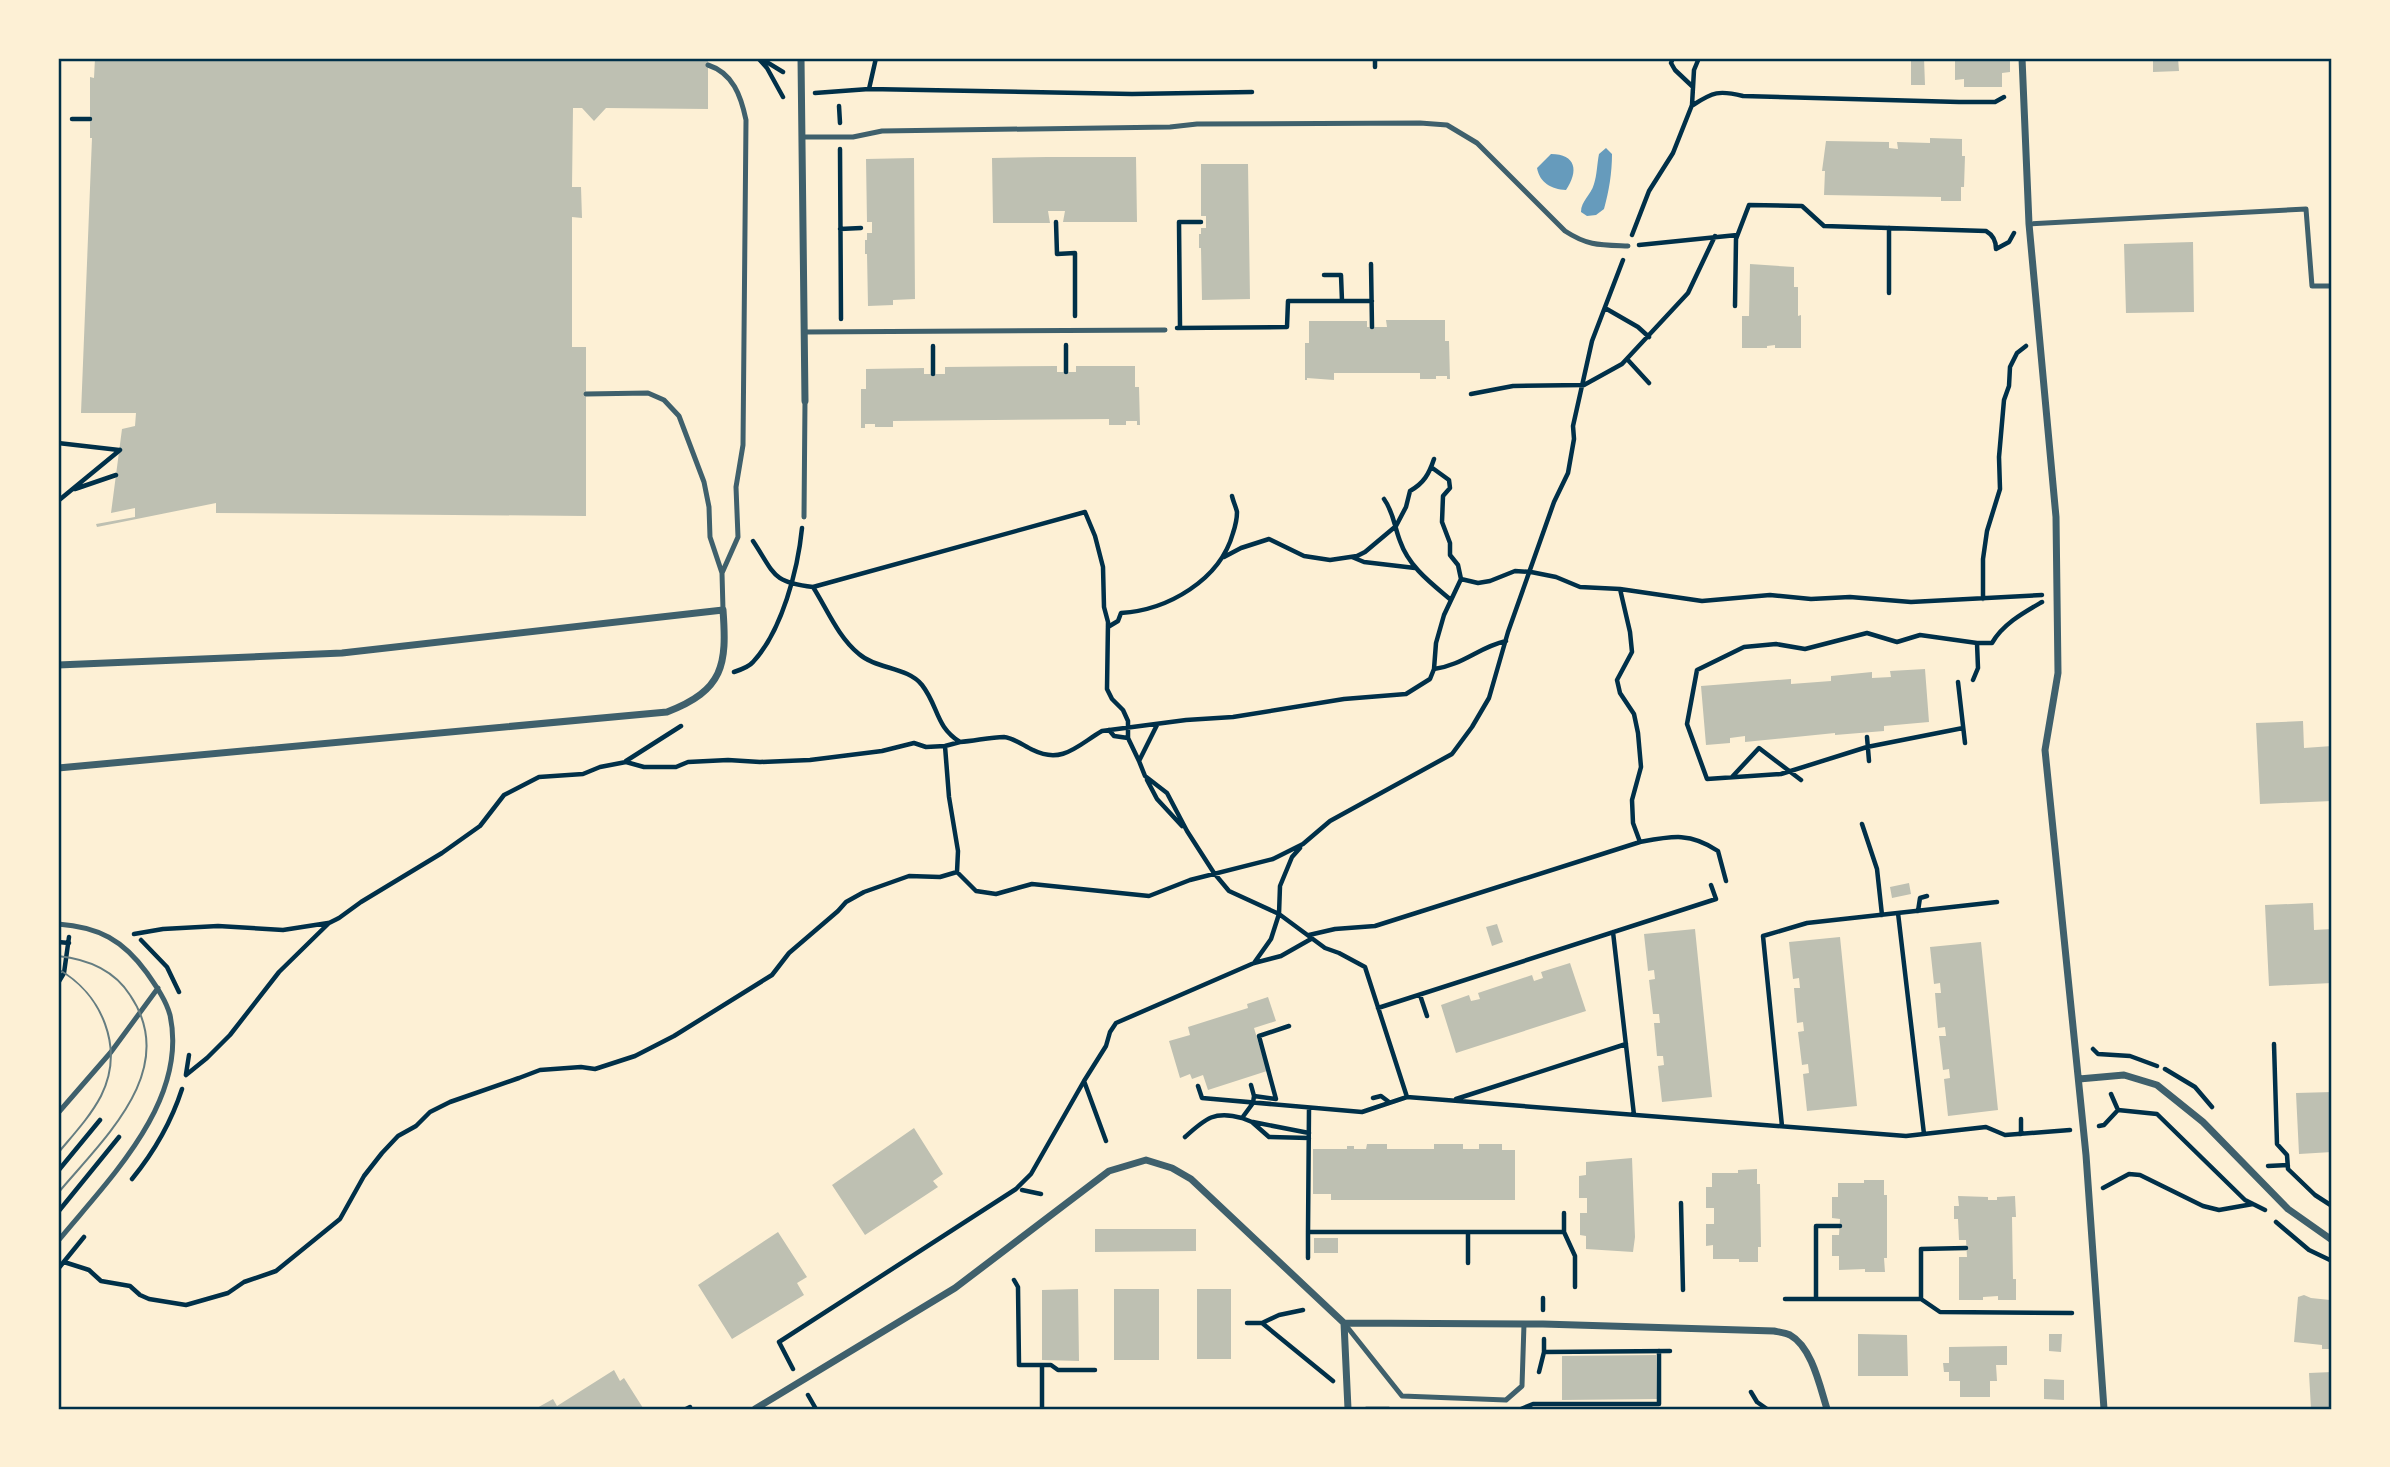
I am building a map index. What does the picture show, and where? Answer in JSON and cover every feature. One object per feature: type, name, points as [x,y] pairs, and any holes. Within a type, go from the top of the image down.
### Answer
[{"type":"street","points":[[801,58],[805,401]]},
{"type":"street","points":[[2022,58],[2029,224],[2056,517],[2058,673],[2045,750],[2090,1197],[2104,1409]]},
{"type":"street","points":[[58,665],[342,653],[723,610],[726,648],[719,673],[708,689],[690,704],[667,712],[58,768]]},
{"type":"street","points":[[2079,1079],[2124,1075],[2157,1085],[2203,1122],[2288,1209],[2332,1240]]},
{"type":"street","points":[[755,1409],[955,1288],[1109,1171],[1146,1160],[1172,1168],[1191,1179],[1344,1323],[1524,1324],[1761,1331],[1790,1335],[1802,1346],[1813,1366],[1827,1409]]},
{"type":"street","points":[[1344,1323],[1348,1409]]},
{"type":"lane","points":[[708,65],[719,69],[730,80],[741,98],[746,120],[743,445],[736,487],[738,537],[722,573]]},
{"type":"lane","points":[[802,137],[853,137],[882,131],[1170,127],[1197,124],[1420,122],[1447,125],[1477,143],[1564,231],[1581,242],[1628,246]]},
{"type":"lane","points":[[2029,224],[2306,209],[2312,286],[2332,286]]},
{"type":"lane","points":[[804,332],[1165,330]]},
{"type":"lane","points":[[586,394],[648,393],[664,400],[680,416],[704,482],[709,507],[710,537],[722,573],[723,610]]},
{"type":"lane","points":[[804,517],[805,401]]},
{"type":"lane","points":[[58,924],[96,930],[120,944],[136,959],[158,988],[170,1014],[173,1046],[167,1078],[153,1115],[129,1155],[58,1241]]},
{"type":"lane","points":[[58,1113],[111,1052],[158,988]]},
{"type":"lane","points":[[1344,1323],[1402,1396],[1506,1400],[1522,1386],[1524,1324]]},
{"type":"path","points":[[759,58],[783,72]]},
{"type":"path","points":[[759,58],[783,97]]},
{"type":"path","points":[[869,89],[876,58]]},
{"type":"path","points":[[1375,58],[1375,67]]},
{"type":"path","points":[[1673,58],[1671,63],[1675,71],[1693,87]]},
{"type":"path","points":[[1254,963],[1271,939],[1279,914],[1280,886],[1292,857],[1303,844],[1330,821],[1452,754],[1489,698],[1554,502],[1568,473],[1574,439],[1573,426],[1592,341],[1649,191],[1673,153],[1692,105],[1695,70],[1699,58]]},
{"type":"path","points":[[813,93],[869,89],[1132,94],[1252,92]]},
{"type":"path","points":[[1692,105],[1717,92],[1743,96],[1959,102],[1995,102],[2004,97]]},
{"type":"path","points":[[839,106],[841,332]]},
{"type":"path","points":[[72,119],[90,119]]},
{"type":"path","points":[[1735,306],[1737,235],[1749,205],[1802,206],[1824,226],[1986,231],[1991,234],[1996,249]]},
{"type":"path","points":[[1056,222],[1057,254],[1075,254],[1076,331]]},
{"type":"path","points":[[1180,327],[1179,222],[1201,222]]},
{"type":"path","points":[[840,229],[861,228]]},
{"type":"path","points":[[1889,228],[1889,293]]},
{"type":"path","points":[[1628,246],[1737,235]]},
{"type":"path","points":[[1471,394],[1513,386],[1584,385],[1612,370],[1649,337],[1688,293],[1714,236]]},
{"type":"path","points":[[1371,264],[1372,327]]},
{"type":"path","points":[[1324,275],[1341,275],[1342,301]]},
{"type":"path","points":[[1165,330],[1180,327],[1287,327],[1288,301],[1371,301]]},
{"type":"path","points":[[1605,308],[1638,327],[1649,337]]},
{"type":"path","points":[[933,345],[933,374]]},
{"type":"path","points":[[1066,345],[1066,372]]},
{"type":"path","points":[[1983,599],[1983,559],[1987,531],[2000,489],[1999,457],[2004,400],[2009,386],[2010,367],[2017,353],[2027,345]]},
{"type":"path","points":[[1627,359],[1649,383]]},
{"type":"path","points":[[58,443],[120,450],[58,501]]},
{"type":"path","points":[[1224,557],[1269,539],[1304,556],[1330,560],[1365,552],[1396,526],[1406,507],[1409,491],[1421,484],[1434,458]]},
{"type":"path","points":[[182,1002],[167,967],[133,933],[218,926],[283,930],[329,923],[442,853],[480,826],[504,796],[539,777],[583,774],[600,767],[626,762],[644,767],[676,767],[688,762],[715,760],[810,760],[882,751],[914,743],[926,747],[945,746],[1004,737],[1038,753],[1052,755],[1069,752],[1109,730],[1245,715],[1344,699],[1406,694],[1430,678],[1434,669],[1436,643],[1461,579],[1458,565],[1450,555],[1450,544],[1442,522],[1443,496],[1450,488],[1449,480],[1431,467]]},
{"type":"path","points":[[58,495],[116,475]]},
{"type":"path","points":[[1108,627],[1118,621],[1121,613],[1140,612],[1165,604],[1192,588],[1217,566],[1224,557],[1234,530],[1237,513],[1232,496]]},
{"type":"path","points":[[1384,499],[1392,511],[1399,540],[1408,558],[1451,600]]},
{"type":"path","points":[[750,537],[777,578],[790,584],[813,587],[1085,512],[1104,567],[1104,607],[1108,627],[1107,689],[1112,699],[1123,709],[1128,721],[1128,738],[1157,799],[1186,831]]},
{"type":"path","points":[[719,673],[735,672],[752,664],[776,626],[800,547],[804,517]]},
{"type":"path","points":[[1351,556],[1364,562],[1416,568]]},
{"type":"path","points":[[1461,579],[1478,583],[1515,571],[1531,572],[1580,587],[1620,589],[1702,601],[1770,595],[1911,602],[2042,595]]},
{"type":"path","points":[[813,587],[836,627],[859,655],[920,682],[935,705],[941,726],[960,742]]},
{"type":"path","points":[[1620,589],[1632,652],[1617,680],[1620,693],[1634,713],[1638,733],[1641,767],[1632,800],[1633,823],[1640,842]]},
{"type":"path","points":[[1963,728],[1867,747],[1781,774],[1707,779],[1687,724],[1697,670],[1744,647],[1776,644],[1805,649],[1867,633],[1897,642],[1920,635],[1992,643],[1997,634],[2014,619],[2042,602]]},
{"type":"path","points":[[1434,669],[1450,667],[1465,661],[1489,645],[1506,641]]},
{"type":"path","points":[[1973,680],[1978,668],[1977,643]]},
{"type":"path","points":[[1958,682],[1965,743]]},
{"type":"path","points":[[1139,761],[1157,725]]},
{"type":"path","points":[[1109,730],[1114,736],[1128,738]]},
{"type":"path","points":[[1867,737],[1869,761]]},
{"type":"path","points":[[945,746],[949,796],[958,850],[957,872],[976,891],[996,894],[1032,884],[1149,896],[1214,873],[1273,859],[1303,844]]},
{"type":"path","points":[[1732,777],[1759,748],[1801,780]]},
{"type":"path","points":[[1145,776],[1167,793],[1186,831],[1229,891],[1279,914],[1310,937],[1365,967],[1407,1097]]},
{"type":"path","points":[[1862,824],[1877,869],[1882,915]]},
{"type":"path","points":[[779,1342],[1016,1189],[1031,1174],[1106,1046],[1116,1023],[1254,963],[1281,956],[1310,937],[1335,929],[1375,926],[1640,842],[1668,836],[1702,840],[1718,851],[1726,881]]},
{"type":"path","points":[[64,1262],[89,1270],[101,1281],[130,1286],[149,1299],[186,1305],[228,1293],[244,1282],[276,1272],[340,1219],[364,1176],[382,1153],[398,1136],[416,1126],[430,1112],[540,1070],[580,1067],[595,1069],[635,1056],[674,1036],[772,975],[789,953],[846,902],[909,876],[940,877],[957,872]]},
{"type":"path","points":[[1378,1008],[1716,899],[1711,885]]},
{"type":"path","points":[[1918,911],[1920,898],[1927,896]]},
{"type":"path","points":[[1782,1126],[1763,936],[1807,923],[1997,902]]},
{"type":"path","points":[[1898,913],[1924,1134]]},
{"type":"path","points":[[186,1075],[208,1058],[279,972],[329,923]]},
{"type":"path","points":[[58,983],[64,973],[71,925]]},
{"type":"path","points":[[1614,932],[1634,1115]]},
{"type":"path","points":[[58,942],[69,943]]},
{"type":"path","points":[[1420,995],[1427,1016]]},
{"type":"path","points":[[1254,1100],[1276,1098],[1259,1036],[1289,1026]]},
{"type":"path","points":[[2092,1043],[2093,1050],[2098,1054],[2111,1055],[2111,1059]]},
{"type":"path","points":[[1451,1100],[1626,1044]]},
{"type":"path","points":[[2274,1044],[2277,1144],[2287,1155],[2288,1170],[2315,1195],[2332,1206]]},
{"type":"path","points":[[126,1187],[158,1144],[177,1105],[186,1075],[189,1051]]},
{"type":"path","points":[[1084,1081],[1106,1141]]},
{"type":"path","points":[[1242,1118],[1254,1100],[1251,1085]]},
{"type":"path","points":[[1198,1086],[1202,1098],[1254,1100],[1362,1112],[1407,1097],[1906,1136],[1986,1127],[2006,1135],[2060,1130]]},
{"type":"path","points":[[2111,1094],[2118,1110]]},
{"type":"path","points":[[1373,1098],[1381,1096],[1390,1102]]},
{"type":"path","points":[[1308,1258],[1309,1108]]},
{"type":"path","points":[[2104,1125],[2118,1110]]},
{"type":"path","points":[[2118,1110],[2157,1114],[2245,1199],[2266,1210]]},
{"type":"path","points":[[1185,1137],[1202,1121],[1227,1114],[1309,1136]]},
{"type":"path","points":[[2021,1119],[2021,1134]]},
{"type":"path","points":[[58,1171],[100,1120]]},
{"type":"path","points":[[1252,1122],[1269,1137],[1309,1136]]},
{"type":"path","points":[[58,1212],[124,1132]]},
{"type":"path","points":[[2276,1166],[2288,1165]]},
{"type":"path","points":[[2090,1197],[2113,1181],[2129,1174],[2140,1174],[2203,1206],[2219,1210],[2254,1204]]},
{"type":"path","points":[[1023,1190],[1041,1194]]},
{"type":"path","points":[[1681,1203],[1683,1290]]},
{"type":"path","points":[[1564,1213],[1564,1232],[1575,1256],[1575,1287]]},
{"type":"path","points":[[2274,1220],[2309,1250],[2332,1261]]},
{"type":"path","points":[[1816,1300],[1816,1226],[1840,1226]]},
{"type":"path","points":[[58,1269],[90,1230]]},
{"type":"path","points":[[1308,1232],[1564,1232]]},
{"type":"path","points":[[1468,1232],[1468,1263]]},
{"type":"path","points":[[1921,1299],[1921,1249],[1966,1248]]},
{"type":"path","points":[[1014,1280],[1018,1287],[1019,1365],[1051,1365],[1058,1370],[1094,1370]]},
{"type":"path","points":[[1785,1299],[1921,1299],[1940,1312],[2072,1313]]},
{"type":"path","points":[[1247,1323],[1262,1323],[1279,1315],[1303,1310]]},
{"type":"path","points":[[1262,1323],[1333,1381]]},
{"type":"path","points":[[1520,1409],[1533,1404],[1659,1404],[1659,1351]]},
{"type":"path","points":[[1544,1352],[1670,1351]]},
{"type":"path","points":[[1042,1365],[1042,1409]]},
{"type":"path","points":[[1751,1392],[1757,1402],[1767,1409]]},
{"type":"path","points":[[1366,1408],[1389,1409]]},
{"type":"water","points":[[1606,148],[1612,154],[1612,161],[1604,209],[1596,215],[1587,216],[1581,212],[1581,208],[1594,184],[1599,154]]},
{"type":"water","points":[[1551,154],[1566,157],[1573,165],[1573,176],[1566,190],[1547,184],[1538,173],[1537,168]]},
{"type":"building","points":[[95,58],[708,58],[708,109],[606,108],[594,121],[582,108],[573,108],[572,187],[581,187],[582,218],[572,217],[572,347],[586,347],[586,516],[216,513],[216,503],[97,527],[96,524],[135,517],[135,508],[111,513],[122,429],[135,426],[136,413],[81,413],[92,138],[90,77],[94,78]]},
{"type":"building","points":[[1911,58],[1924,58],[1925,85],[1911,85]]},
{"type":"building","points":[[1955,58],[2010,58],[2010,72],[2002,73],[2002,87],[1964,87],[1964,79],[1955,80]]},
{"type":"building","points":[[2153,58],[2178,58],[2179,71],[2153,72]]},
{"type":"building","points":[[1930,138],[1962,139],[1962,156],[1965,156],[1961,201],[1941,201],[1941,197],[1824,195],[1825,171],[1822,171],[1826,141],[1889,142],[1889,148],[1898,149],[1897,142],[1930,143]]},
{"type":"building","points":[[1136,157],[1137,222],[1063,222],[1065,211],[1048,211],[1050,223],[993,223],[992,158]]},
{"type":"building","points":[[914,158],[915,299],[893,300],[893,305],[868,306],[865,240],[867,233],[872,233],[872,222],[867,222],[866,159]]},
{"type":"building","points":[[1201,164],[1248,164],[1250,299],[1202,300],[1199,234],[1201,228],[1206,228],[1206,216],[1201,216]]},
{"type":"building","points":[[2193,242],[2194,312],[2126,313],[2124,244]]},
{"type":"building","points":[[1750,264],[1794,267],[1794,287],[1798,287],[1798,316],[1801,315],[1801,348],[1775,348],[1775,345],[1767,348],[1742,348],[1742,316],[1749,316]]},
{"type":"building","points":[[1386,320],[1445,320],[1445,341],[1449,341],[1450,379],[1447,379],[1447,376],[1436,376],[1436,379],[1420,379],[1420,373],[1334,373],[1334,380],[1305,380],[1305,343],[1309,343],[1309,321],[1367,321],[1367,327],[1387,327]]},
{"type":"building","points":[[1057,366],[1057,372],[1076,372],[1076,366],[1135,366],[1135,387],[1139,387],[1140,425],[1137,425],[1137,421],[1126,421],[1126,425],[1109,425],[1109,419],[893,421],[893,427],[865,424],[865,428],[861,428],[861,389],[866,389],[866,369],[924,368],[924,374],[945,374],[945,367]]},
{"type":"building","points":[[1925,669],[1929,722],[1884,726],[1884,731],[1745,742],[1745,736],[1730,738],[1730,743],[1706,745],[1701,686],[1791,679],[1791,684],[1831,681],[1831,676],[1872,672],[1872,678],[1891,677],[1890,671]]},
{"type":"building","points":[[2303,721],[2304,748],[2332,746],[2332,801],[2260,804],[2256,723]]},
{"type":"building","points":[[1909,883],[1911,894],[1892,898],[1890,887]]},
{"type":"building","points":[[2313,903],[2314,930],[2332,929],[2332,983],[2269,986],[2265,905]]},
{"type":"building","points":[[1497,924],[1503,942],[1492,946],[1486,927]]},
{"type":"building","points":[[1695,929],[1712,1097],[1662,1102],[1658,1066],[1664,1065],[1663,1056],[1657,1056],[1654,1023],[1660,1023],[1659,1014],[1653,1014],[1649,980],[1655,979],[1654,970],[1648,971],[1644,934]]},
{"type":"building","points":[[1840,937],[1857,1106],[1807,1111],[1803,1074],[1809,1073],[1808,1064],[1802,1065],[1798,1032],[1804,1031],[1803,1022],[1797,1023],[1794,988],[1800,988],[1799,978],[1793,979],[1789,942]]},
{"type":"building","points":[[1981,942],[1998,1110],[1948,1116],[1944,1079],[1950,1078],[1949,1069],[1943,1070],[1939,1036],[1946,1036],[1945,1027],[1938,1028],[1935,993],[1941,993],[1940,983],[1934,984],[1930,947]]},
{"type":"building","points":[[1570,963],[1586,1011],[1456,1053],[1441,1005],[1469,995],[1471,1001],[1480,999],[1478,993],[1532,975],[1534,981],[1543,978],[1541,972]]},
{"type":"building","points":[[1268,997],[1276,1021],[1254,1028],[1267,1071],[1208,1090],[1203,1075],[1192,1079],[1190,1074],[1180,1078],[1169,1041],[1190,1035],[1188,1027],[1248,1008],[1247,1004]]},
{"type":"building","points":[[2332,1092],[2332,1152],[2299,1154],[2296,1093]]},
{"type":"building","points":[[914,1128],[943,1174],[933,1181],[938,1187],[865,1235],[832,1185]]},
{"type":"building","points":[[1367,1144],[1387,1144],[1387,1149],[1434,1149],[1434,1144],[1463,1144],[1463,1149],[1479,1149],[1479,1144],[1502,1144],[1502,1150],[1515,1150],[1515,1200],[1331,1200],[1331,1194],[1313,1194],[1313,1149],[1347,1149],[1347,1146],[1354,1146],[1354,1149],[1366,1149]]},
{"type":"building","points":[[1632,1158],[1635,1237],[1633,1252],[1586,1249],[1586,1236],[1580,1235],[1580,1213],[1587,1213],[1587,1198],[1579,1198],[1579,1176],[1586,1175],[1586,1162]]},
{"type":"building","points":[[1757,1169],[1757,1184],[1760,1184],[1761,1247],[1758,1247],[1758,1262],[1713,1259],[1713,1245],[1706,1246],[1706,1224],[1714,1224],[1714,1208],[1706,1208],[1706,1187],[1712,1187],[1712,1173],[1738,1173],[1738,1170]]},
{"type":"building","points":[[1864,1180],[1884,1180],[1884,1195],[1887,1195],[1885,1272],[1865,1272],[1865,1269],[1839,1270],[1839,1256],[1832,1256],[1832,1235],[1839,1235],[1840,1219],[1832,1218],[1832,1197],[1838,1197],[1838,1183],[1864,1183]]},
{"type":"building","points":[[1958,1196],[1997,1200],[1997,1197],[2015,1196],[2016,1217],[2012,1217],[2016,1300],[1998,1300],[1998,1296],[1983,1297],[1983,1300],[1959,1300],[1959,1257],[1967,1257],[1966,1240],[1959,1240],[1958,1219],[1954,1219],[1954,1206],[1959,1206]]},
{"type":"building","points":[[1095,1229],[1196,1229],[1196,1251],[1095,1252]]},
{"type":"building","points":[[778,1232],[807,1277],[797,1283],[804,1295],[732,1339],[698,1285]]},
{"type":"building","points":[[1314,1238],[1338,1238],[1338,1253],[1314,1253]]},
{"type":"building","points":[[1078,1289],[1079,1361],[1042,1360],[1042,1290]]},
{"type":"building","points":[[1114,1289],[1159,1289],[1159,1360],[1114,1360]]},
{"type":"building","points":[[1197,1289],[1231,1289],[1231,1359],[1197,1359]]},
{"type":"building","points":[[2304,1295],[2330,1300],[2332,1349],[2322,1349],[2322,1345],[2294,1342],[2298,1297]]},
{"type":"building","points":[[1858,1334],[1907,1335],[1908,1376],[1858,1376]]},
{"type":"building","points":[[2049,1334],[2062,1334],[2061,1352],[2049,1351]]},
{"type":"building","points":[[2007,1346],[2007,1365],[1996,1365],[1997,1381],[1990,1381],[1990,1397],[1960,1397],[1960,1381],[1949,1381],[1949,1372],[1944,1372],[1943,1363],[1949,1363],[1949,1347]]},
{"type":"building","points":[[1656,1355],[1657,1399],[1562,1400],[1562,1356]]},
{"type":"building","points":[[614,1370],[620,1381],[624,1378],[643,1408],[535,1409],[553,1399],[557,1406]]},
{"type":"building","points":[[2332,1372],[2332,1409],[2311,1409],[2309,1373]]},
{"type":"building","points":[[2044,1379],[2064,1380],[2064,1400],[2044,1399]]},
{"type":"tram line","points":[[58,956],[99,967],[124,986],[143,1023],[147,1050],[141,1076],[130,1102],[114,1126],[58,1193]]},
{"type":"tram line","points":[[58,969],[87,993],[97,1008],[110,1041],[111,1059],[101,1096],[87,1119],[58,1153]]}]
